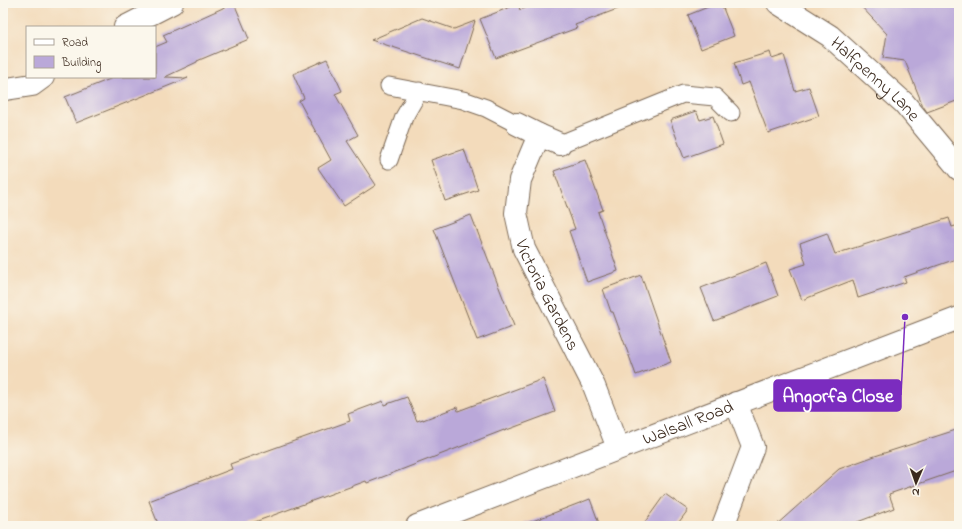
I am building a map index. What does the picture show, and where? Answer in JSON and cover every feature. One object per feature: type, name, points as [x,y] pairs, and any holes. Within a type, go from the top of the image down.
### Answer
[{"type":"street","name":"Halfpenny Lane","points":[[778,3],[830,36],[904,103],[959,169]]},
{"type":"street","points":[[127,26],[161,5]]},
{"type":"street","points":[[3,88],[6,89],[32,85],[42,78]]},
{"type":"street","points":[[517,124],[560,144]]},
{"type":"street","name":"Victoria Gardens","points":[[539,135],[520,180],[516,213],[524,249],[594,386],[618,448]]},
{"type":"street","name":"Walsall Road","points":[[417,526],[959,318]]},
{"type":"street","points":[[723,526],[753,447],[736,403]]},
{"type":"lane","points":[[390,86],[463,100],[486,108],[517,124]]},
{"type":"lane","points":[[389,160],[404,117],[419,91]]},
{"type":"lane","points":[[560,144],[683,94],[716,97],[731,113]]},
{"type":"building","points":[[234,3],[249,39],[197,61],[165,77],[188,78],[76,123],[65,97],[112,78],[156,78],[156,47],[167,42],[163,35]]},
{"type":"building","points":[[538,3],[628,3],[628,5],[575,25],[577,28],[496,58],[480,19],[518,4],[520,10]]},
{"type":"building","points":[[721,3],[734,36],[701,49],[688,15]]},
{"type":"building","points":[[858,3],[959,3],[959,100],[927,112],[923,106],[905,61],[883,58],[887,34]]},
{"type":"building","points":[[422,18],[454,29],[475,21],[460,69],[371,40]]},
{"type":"building","points":[[770,52],[772,59],[784,55],[795,91],[809,87],[819,116],[768,133],[749,82],[741,85],[734,63]]},
{"type":"building","points":[[327,59],[342,91],[335,94],[358,135],[347,141],[376,185],[344,206],[318,168],[331,160],[299,101],[304,98],[293,74]]},
{"type":"building","points":[[696,111],[700,120],[713,116],[723,144],[684,158],[670,120]]},
{"type":"building","points":[[464,149],[478,190],[445,201],[431,160]]},
{"type":"building","points":[[585,160],[603,210],[598,212],[618,271],[587,282],[569,231],[575,229],[554,171]]},
{"type":"building","points":[[471,215],[514,326],[477,340],[434,229]]},
{"type":"building","points":[[949,218],[952,227],[959,225],[959,258],[904,277],[906,282],[858,298],[853,280],[802,300],[790,269],[806,264],[800,243],[827,233],[835,254]]},
{"type":"building","points":[[766,263],[778,296],[714,321],[701,288]]},
{"type":"building","points":[[641,275],[671,362],[636,375],[603,289]]},
{"type":"building","points":[[543,379],[555,412],[367,483],[366,481],[244,526],[159,526],[149,501],[232,469],[230,464],[350,421],[348,414],[383,401],[384,405],[407,397],[417,421],[457,407],[458,411]]},
{"type":"building","points":[[959,429],[959,470],[889,494],[894,508],[847,526],[775,526],[839,469]]},
{"type":"building","points":[[665,494],[688,510],[676,526],[642,526]]},
{"type":"building","points":[[590,499],[600,526],[525,526],[525,524]]},
{"type":"place","name":"Angorfa Close","points":[[905,317]]}]
